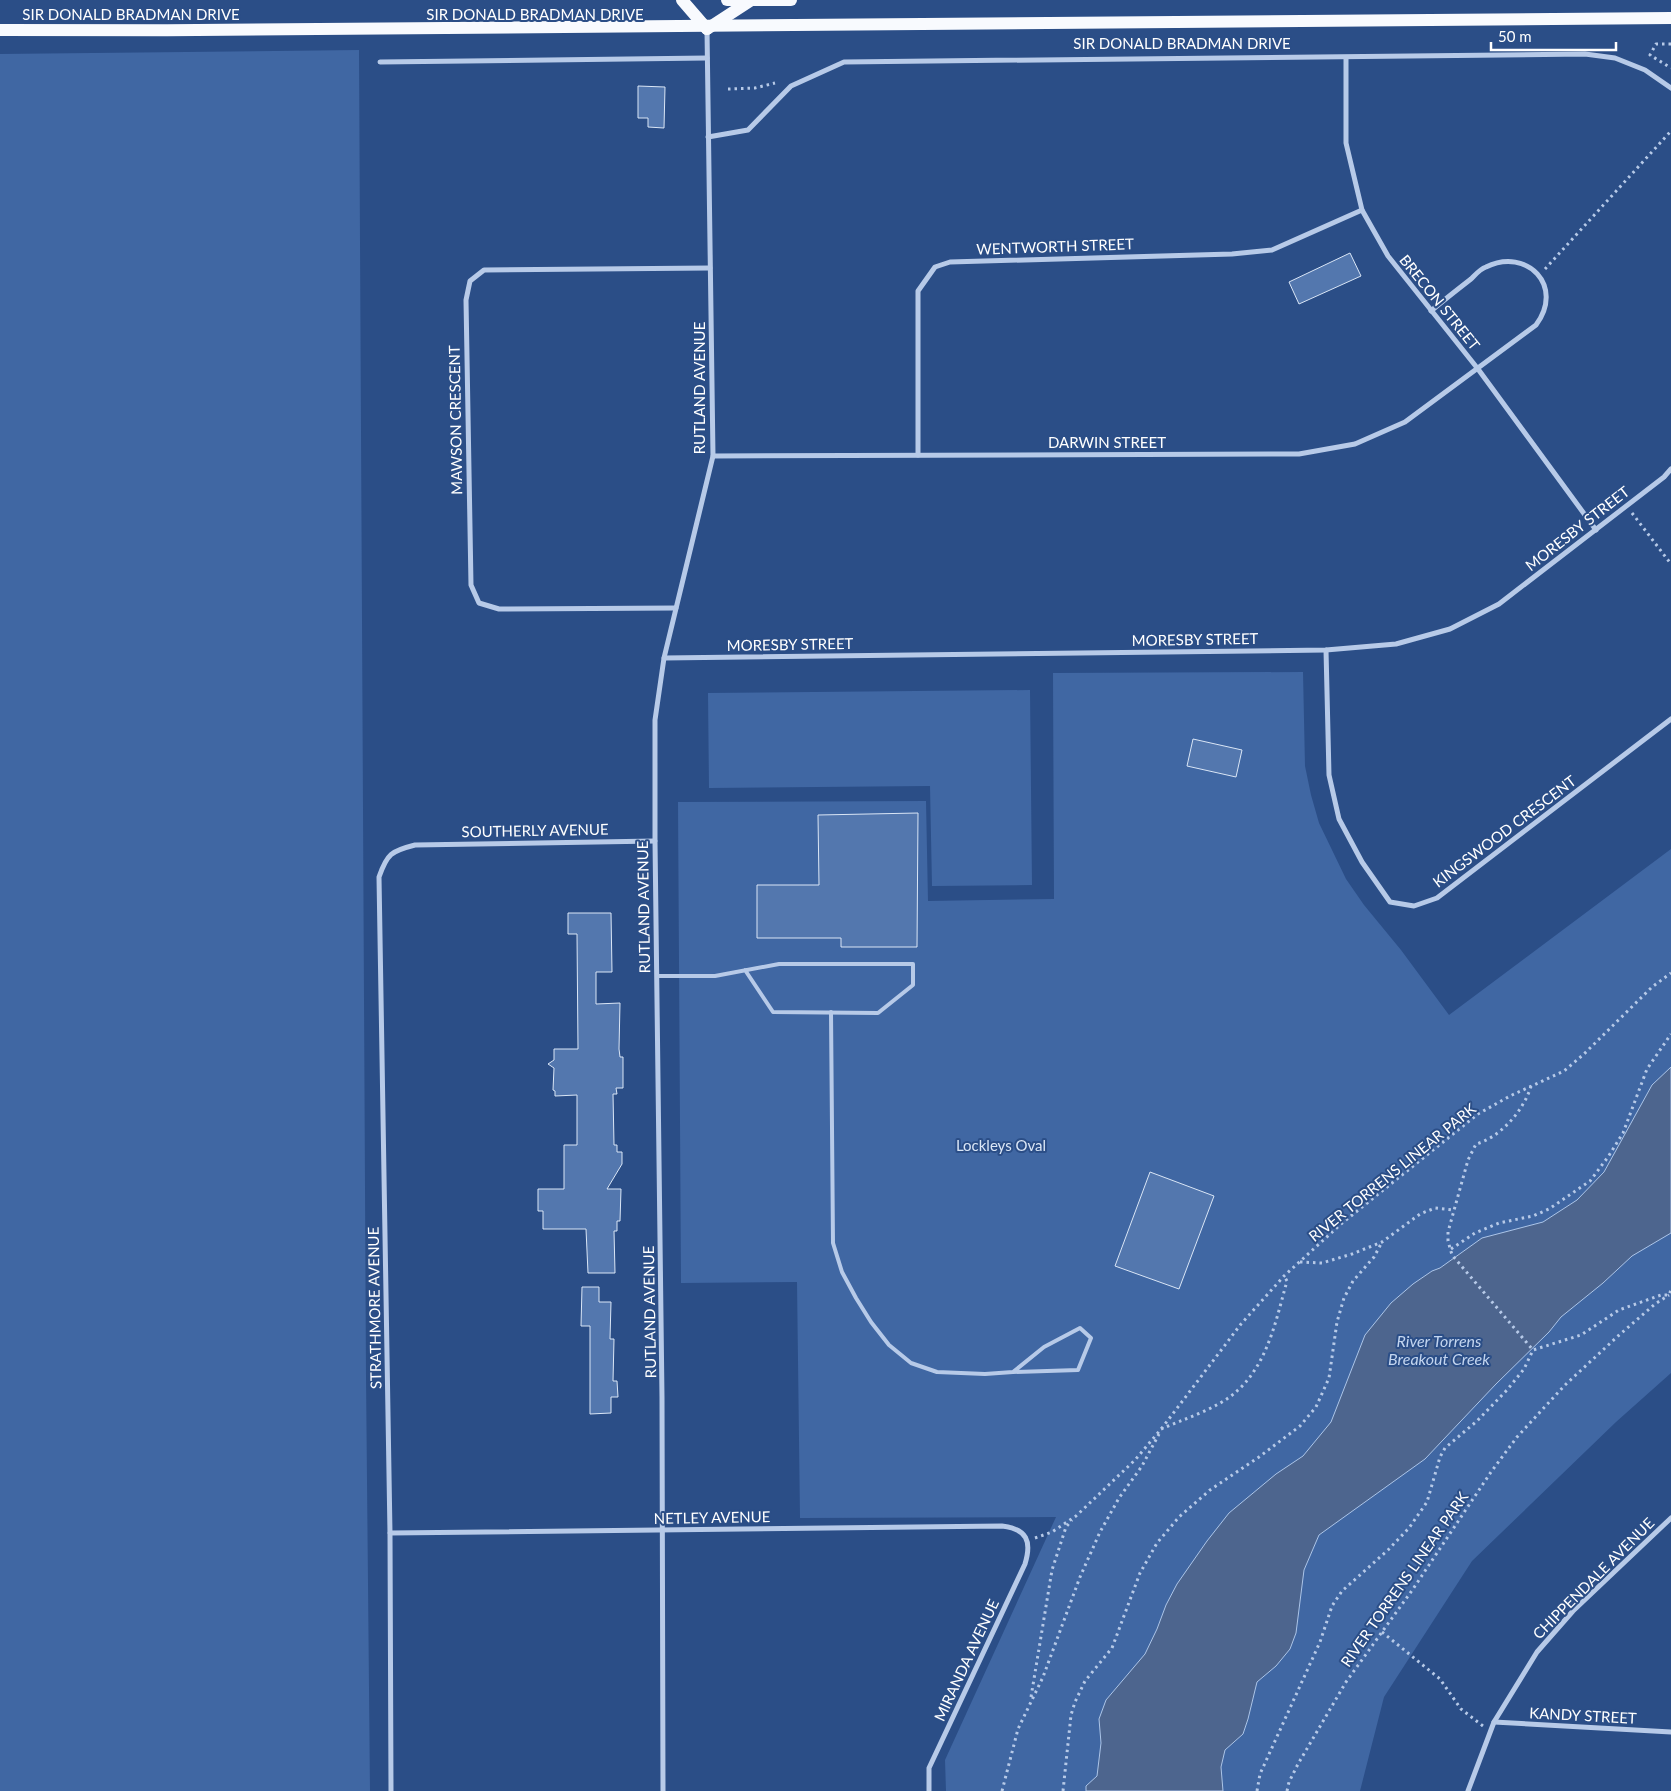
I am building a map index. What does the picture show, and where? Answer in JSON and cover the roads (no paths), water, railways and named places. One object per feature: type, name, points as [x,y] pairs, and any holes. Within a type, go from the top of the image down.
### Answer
[{"type":"main road","points":[[682,0],[707,29],[750,1]]},
{"type":"main road","points":[[727,0],[791,0]]},
{"type":"main road","name":"SIR DONALD BRADMAN DRIVE","points":[[0,30],[707,29],[1671,18]]},
{"type":"street","name":"RUTLAND AVENUE","points":[[663,1791],[663,1530],[656,976],[655,720],[664,658],[713,456],[707,29]]},
{"type":"street","name":"SIR DONALD BRADMAN DRIVE","points":[[708,137],[748,130],[791,86],[844,62],[1585,54],[1615,58],[1645,70],[1671,88]]},
{"type":"street","points":[[380,62],[707,58]]},
{"type":"street","name":"BRECON STREET","points":[[1346,58],[1346,143],[1362,210],[1388,256],[1478,369],[1596,530]]},
{"type":"street","name":"WENTWORTH STREET","points":[[918,455],[918,291],[935,267],[950,262],[1232,254],[1272,250],[1362,210]]},
{"type":"street","name":"DARWIN STREET","points":[[713,456],[1299,454],[1355,444],[1405,422],[1536,325],[1546,307],[1547,292],[1539,275],[1521,263],[1505,262],[1485,267],[1431,311]]},
{"type":"street","name":"MAWSON CRESCENT","points":[[676,608],[499,609],[479,603],[470,584],[466,300],[470,280],[484,270],[710,268]]},
{"type":"street","name":"MORESBY STREET","points":[[664,658],[1326,650],[1396,644],[1450,629],[1499,604],[1664,477],[1671,469]]},
{"type":"street","name":"KINGSWOOD CRESCENT","points":[[1326,650],[1329,775],[1339,820],[1362,862],[1390,902],[1414,906],[1437,898],[1671,719]]},
{"type":"street","name":"SOUTHERLY AVENUE","points":[[415,845],[655,841]]},
{"type":"street","name":"STRATHMORE AVENUE","points":[[391,1791],[390,1533],[379,877],[386,859],[398,849],[415,845]]},
{"type":"street","name":"CHIPPENDALE AVENUE","points":[[1468,1791],[1494,1722],[1537,1652],[1573,1611],[1671,1518]]},
{"type":"street","name":"NETLEY AVENUE","points":[[390,1533],[1002,1526],[1020,1531],[1028,1541]]},
{"type":"street","name":"MIRANDA AVENUE","points":[[929,1791],[929,1768],[1025,1564],[1028,1541]]},
{"type":"street","name":"KANDY STREET","points":[[1494,1722],[1671,1732]]},
{"type":"lane","points":[[656,976],[715,976],[745,970],[779,964],[913,964],[913,985],[878,1013],[773,1012],[745,970]]},
{"type":"lane","points":[[831,1012],[832,1243],[842,1272],[871,1322],[889,1344],[911,1363],[937,1372],[985,1374],[1078,1370],[1091,1338],[1080,1328],[1044,1346],[1013,1372]]},
{"type":"water","name":"River Torrens Breakout Creek","points":[[1671,1067],[1671,1233],[1632,1256],[1603,1283],[1561,1317],[1549,1332],[1496,1384],[1425,1459],[1319,1535],[1304,1570],[1296,1633],[1290,1649],[1276,1666],[1257,1682],[1243,1734],[1225,1750],[1221,1767],[1223,1791],[1086,1791],[1086,1786],[1097,1776],[1101,1743],[1099,1719],[1106,1700],[1145,1654],[1177,1584],[1229,1513],[1276,1474],[1303,1456],[1331,1422],[1365,1335],[1391,1303],[1413,1284],[1440,1268],[1482,1238],[1543,1222],[1577,1200],[1604,1172],[1652,1085]]},
{"type":"park label","name":"Lockleys Oval","points":[[1001,1145]]}]
